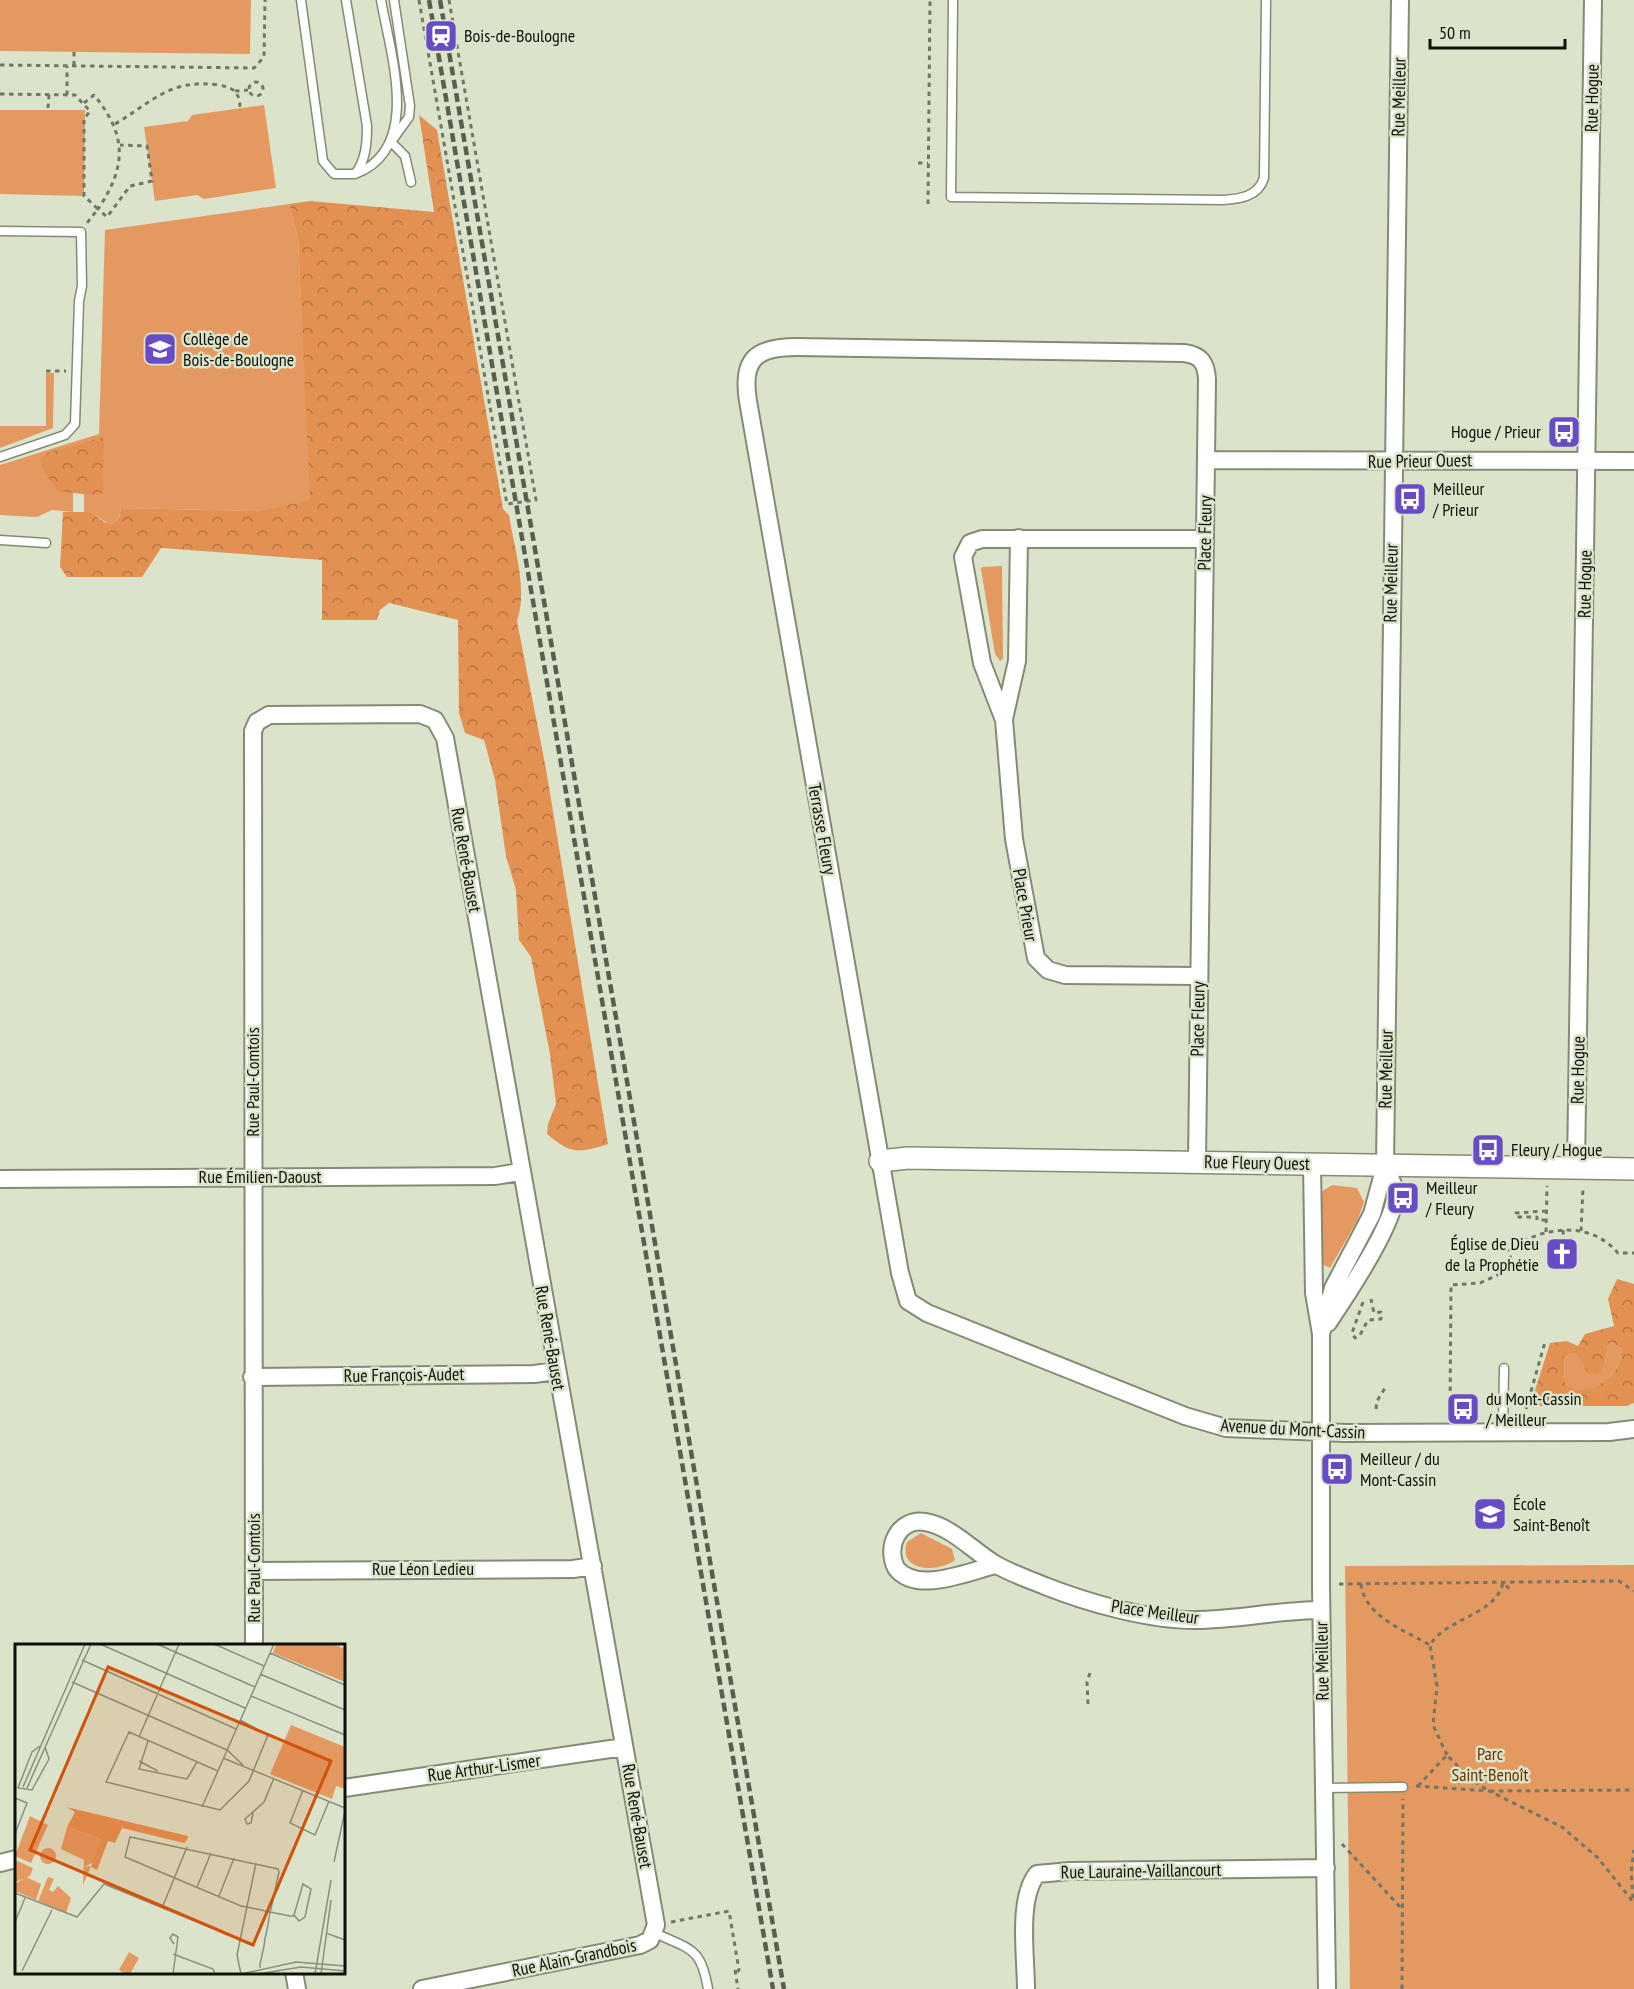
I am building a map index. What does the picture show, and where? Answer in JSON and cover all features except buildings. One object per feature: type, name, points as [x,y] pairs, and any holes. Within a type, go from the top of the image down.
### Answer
[{"type":"street","name":"Rue Meilleur","points":[[1321,1334],[1333,1288],[1372,1214],[1385,1166],[1400,0]]},
{"type":"street","name":"Rue Hogue","points":[[1580,1176],[1586,460],[1593,0]]},
{"type":"street","name":"Place Fleury","points":[[752,360],[765,350],[789,347],[1190,354],[1202,359],[1206,371],[1206,460],[1197,1162]]},
{"type":"street","name":"Terrasse Fleury","points":[[752,360],[747,371],[747,393],[902,1287],[906,1298]]},
{"type":"street","name":"Rue Prieur Ouest","points":[[1206,460],[1394,462],[1634,460]]},
{"type":"street","name":"Place Prieur","points":[[1199,976],[1065,975],[1048,970],[1040,963],[1032,944],[1014,839],[1004,720],[982,663],[963,557],[965,549],[974,540],[1018,538],[1205,539]]},
{"type":"street","name":"Place Prieur","points":[[1004,720],[1017,661],[1018,538]]},
{"type":"street","name":"Rue Paul-Comtois","points":[[254,1644],[252,1177],[255,726],[260,719],[269,715],[420,714],[435,720],[445,738]]},
{"type":"street","name":"Rue René-Bauset","points":[[445,738],[520,1173],[593,1566],[655,1920],[653,1935]]},
{"type":"street","name":"Rue Fleury Ouest","points":[[880,1161],[908,1158],[1312,1164],[1580,1176],[1634,1169]]},
{"type":"street","name":"Rue Meilleur","points":[[1312,1164],[1314,1293],[1321,1334],[1321,1610],[1327,1989]]},
{"type":"street","name":"Rue Émilien-Daoust","points":[[0,1179],[495,1176],[520,1173]]},
{"type":"street","name":"Avenue du Mont-Cassin","points":[[906,1298],[914,1306],[927,1313],[1199,1422],[1226,1428],[1321,1432],[1634,1429]]},
{"type":"street","name":"Rue François-Audet","points":[[252,1377],[534,1374],[556,1371]]},
{"type":"street","name":"Place Meilleur","points":[[996,1565],[932,1579],[912,1579],[896,1568],[892,1549],[894,1539],[903,1527],[923,1521],[942,1529],[996,1565],[1045,1586],[1096,1603],[1182,1619],[1216,1619],[1321,1610]]},
{"type":"street","name":"Rue Léon Ledieu","points":[[254,1571],[573,1569],[593,1566]]},
{"type":"street","name":"Rue Arthur-Lismer","points":[[345,1788],[624,1747]]},
{"type":"street","points":[[0,1863],[15,1859]]},
{"type":"street","name":"Rue Lauraine-Vaillancourt","points":[[1026,1989],[1025,1898],[1030,1883],[1037,1874],[1082,1871],[1326,1869]]},
{"type":"street","name":"Rue Alain-Grandbois","points":[[422,1989],[632,1947],[648,1942],[653,1935]]},
{"type":"street","points":[[294,1974],[297,1989]]},
{"type":"lane","points":[[301,0],[323,161],[334,174],[355,174],[379,161],[409,117],[410,106],[394,0]]},
{"type":"lane","points":[[346,0],[367,126],[361,165],[355,174]]},
{"type":"lane","points":[[381,0],[397,98],[397,121],[391,142]]},
{"type":"lane","points":[[953,0],[951,197],[1223,200],[1247,197],[1259,188],[1263,178],[1266,0]]},
{"type":"lane","points":[[391,142],[405,156],[411,182]]},
{"type":"lane","points":[[0,231],[81,232],[82,286],[79,301],[75,424],[65,435],[0,457]]},
{"type":"lane","points":[[0,540],[46,543]]},
{"type":"lane","points":[[1503,1432],[1504,1368]]},
{"type":"lane","points":[[1324,1788],[1403,1787]]},
{"type":"lane","points":[[653,1935],[698,1955],[704,1964],[708,1989]]},
{"type":"path","points":[[0,65],[254,68],[264,57],[265,0]]},
{"type":"path","points":[[419,0],[507,504],[536,500],[449,0]]},
{"type":"path","points":[[928,204],[930,0]]},
{"type":"path","points":[[74,52],[74,66]]},
{"type":"path","points":[[67,66],[67,94]]},
{"type":"path","points":[[235,91],[248,90],[255,82],[260,83],[263,88],[261,95],[256,97],[248,90]]},
{"type":"path","points":[[115,124],[149,99],[177,88],[211,84],[228,86],[235,91],[240,108]]},
{"type":"path","points":[[0,94],[67,94],[75,95],[84,103],[90,111],[84,119],[84,196],[107,217],[130,186],[152,181],[147,146],[120,145]]},
{"type":"path","points":[[48,108],[49,94]]},
{"type":"path","points":[[84,103],[94,95],[115,124],[120,145],[115,181],[93,214]]},
{"type":"path","points":[[918,163],[928,163]]},
{"type":"path","points":[[46,371],[54,371]]},
{"type":"path","points":[[1580,1176],[1581,1232]]},
{"type":"path","points":[[1546,1232],[1548,1185]]},
{"type":"path","points":[[1546,1211],[1516,1213],[1516,1217],[1537,1217],[1537,1220],[1546,1220]]},
{"type":"path","points":[[1563,1230],[1564,1246]]},
{"type":"path","points":[[1511,1260],[1509,1251],[1512,1246],[1546,1232],[1563,1230],[1581,1232],[1610,1244],[1618,1253],[1634,1253]]},
{"type":"path","points":[[1450,1409],[1451,1285],[1480,1283],[1511,1269]]},
{"type":"path","points":[[1362,1309],[1352,1333],[1355,1338],[1360,1335],[1368,1320],[1381,1319],[1381,1312],[1374,1313],[1371,1299]]},
{"type":"path","points":[[1526,1409],[1545,1342]]},
{"type":"path","points":[[1376,1409],[1377,1401],[1385,1388]]},
{"type":"path","points":[[1339,1584],[1619,1581],[1634,1591]]},
{"type":"path","points":[[1503,1583],[1512,1591]]},
{"type":"path","points":[[1430,1646],[1446,1627],[1474,1615],[1488,1604],[1502,1590],[1503,1583]]},
{"type":"path","points":[[1361,1584],[1364,1600],[1372,1608],[1430,1646],[1437,1686],[1433,1725],[1447,1755],[1469,1778],[1489,1791],[1562,1827],[1598,1858],[1634,1901]]},
{"type":"path","points":[[1089,1704],[1087,1682],[1090,1673]]},
{"type":"path","points":[[1418,1786],[1447,1755]]},
{"type":"path","points":[[1402,1989],[1403,1787],[1489,1791],[1634,1790]]},
{"type":"path","points":[[1342,1844],[1402,1910]]},
{"type":"path","points":[[1634,1850],[1631,1873],[1634,1901]]},
{"type":"path","points":[[670,1923],[729,1911],[739,1970],[736,1972],[738,1989]]},
{"type":"green space","points":[[0,0],[251,0],[250,54],[0,51]]},
{"type":"green space","points":[[264,105],[276,188],[204,199],[197,195],[155,201],[144,127],[188,121],[192,115]]},
{"type":"green space","points":[[0,110],[85,110],[84,196],[0,194]]},
{"type":"green space","points":[[419,115],[437,130],[503,509],[509,515],[519,568],[521,596],[517,621],[546,769],[608,1144],[590,1149],[570,1149],[547,1134],[548,1124],[556,1104],[550,1054],[531,957],[519,940],[516,890],[506,856],[495,780],[484,740],[465,733],[459,713],[458,620],[389,603],[380,610],[377,620],[322,620],[322,560],[161,548],[142,577],[67,577],[60,567],[63,512],[90,512],[104,522],[112,524],[119,518],[121,508],[256,511],[310,500],[298,238],[289,204],[310,201],[434,212]]},
{"type":"green space","points":[[289,204],[298,238],[311,500],[256,511],[121,508],[119,518],[112,524],[84,512],[84,493],[91,495],[46,475],[58,490],[73,492],[73,512],[52,510],[37,517],[0,515],[0,465],[99,434],[105,230]]},
{"type":"green space","points":[[46,373],[54,373],[53,428],[0,448],[0,426],[46,426]]},
{"type":"green space","points":[[104,437],[103,493],[91,495],[58,491],[46,475],[39,459],[49,452]]},
{"type":"green space","points":[[1002,566],[1003,658],[1000,661],[995,654],[981,569],[982,567]]},
{"type":"green space","points":[[1332,1185],[1357,1188],[1364,1202],[1358,1219],[1330,1268],[1322,1264],[1321,1192]]},
{"type":"green space","points":[[1617,1279],[1634,1284],[1634,1403],[1627,1406],[1530,1406],[1550,1343],[1567,1341],[1578,1346],[1585,1334],[1614,1326],[1608,1299]],"holes":[[[1612,1342],[1621,1349],[1617,1368],[1603,1382],[1584,1389],[1574,1388],[1565,1383],[1564,1356],[1576,1353],[1587,1372],[1598,1374],[1605,1364],[1608,1344]]]},
{"type":"green space","points":[[1612,1342],[1621,1349],[1620,1359],[1610,1376],[1602,1383],[1584,1389],[1574,1388],[1565,1383],[1564,1356],[1577,1353],[1587,1372],[1605,1364],[1608,1344]]},
{"type":"green space","points":[[921,1533],[952,1549],[955,1560],[930,1568],[914,1564],[908,1559],[907,1542]]},
{"type":"green space","name":"Parc Saint-Benoît","points":[[1634,1565],[1634,1989],[1350,1989],[1345,1566]]},
{"type":"railway","points":[[429,0],[773,1989]]},
{"type":"railway","points":[[440,0],[784,1989]]},
{"type":"place","name":"Bois-de-Boulogne","points":[[441,36]]},
{"type":"place","name":"Collège de Bois-de-Boulogne","points":[[160,349]]},
{"type":"place","name":"Hogue / Prieur","points":[[1564,432]]},
{"type":"place","name":"Meilleur / Prieur","points":[[1410,499]]},
{"type":"place","name":"Fleury / Hogue","points":[[1488,1150]]},
{"type":"place","name":"Meilleur / Fleury","points":[[1403,1198]]},
{"type":"place","name":"Église de Dieu de la Prophétie","points":[[1562,1254]]},
{"type":"place","name":"du Mont-Cassin / Meilleur","points":[[1463,1409]]},
{"type":"place","name":"Meilleur / du Mont-Cassin","points":[[1337,1469]]},
{"type":"place","name":"École Saint-Benoît","points":[[1490,1514]]}]
